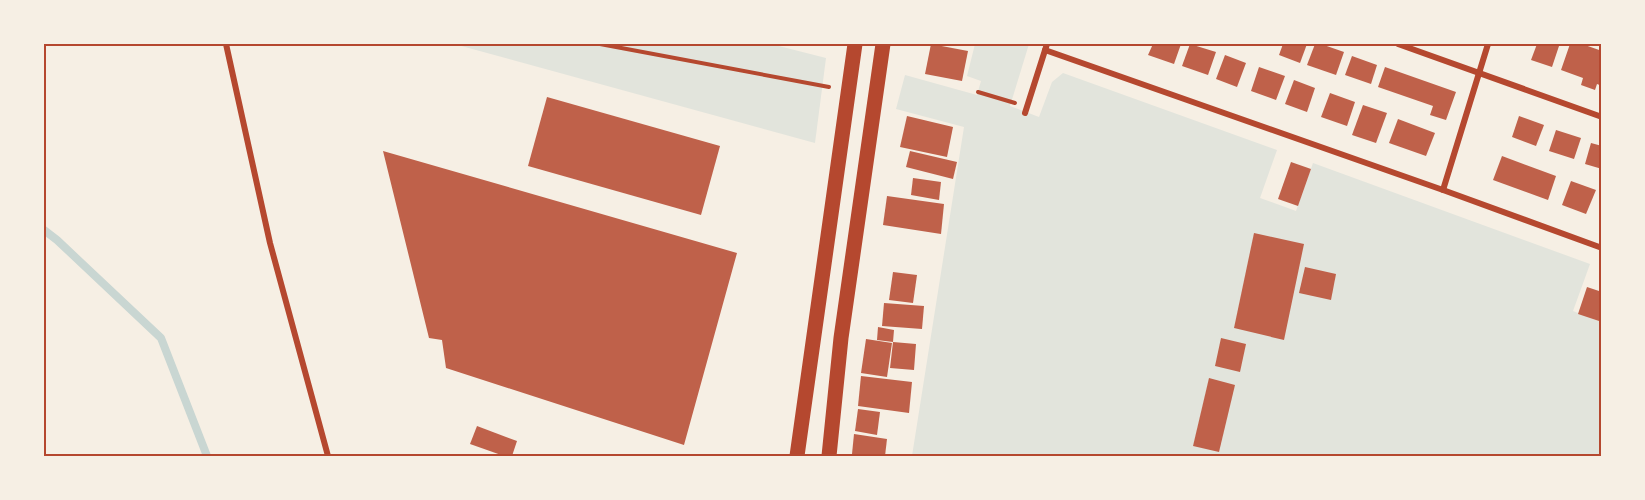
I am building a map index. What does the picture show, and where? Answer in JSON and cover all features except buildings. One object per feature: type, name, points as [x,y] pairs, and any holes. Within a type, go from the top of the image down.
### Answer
[{"type":"main road","points":[[797,456],[855,44]]},
{"type":"main road","points":[[829,456],[841,338],[883,44]]},
{"type":"street","points":[[226,44],[270,243],[328,456]]},
{"type":"street","points":[[1398,44],[1602,117]]},
{"type":"street","points":[[1443,190],[1488,44]]},
{"type":"street","points":[[1026,110],[1046,47],[1602,248]]},
{"type":"path","points":[[600,44],[823,86],[848,88]]},
{"type":"path","points":[[978,92],[1026,110]]},
{"type":"shaded area","points":[[454,44],[771,44],[826,58],[815,143]]},
{"type":"shaded area","points":[[975,44],[1029,44],[1010,106],[1039,117],[1052,82],[1063,73],[1277,150],[1260,198],[1296,211],[1313,163],[1590,264],[1573,311],[1601,322],[1601,456],[912,456],[964,127],[896,109],[905,75],[977,95],[981,81],[967,76]]},
{"type":"waterway","points":[[44,230],[161,338],[207,456]]}]
